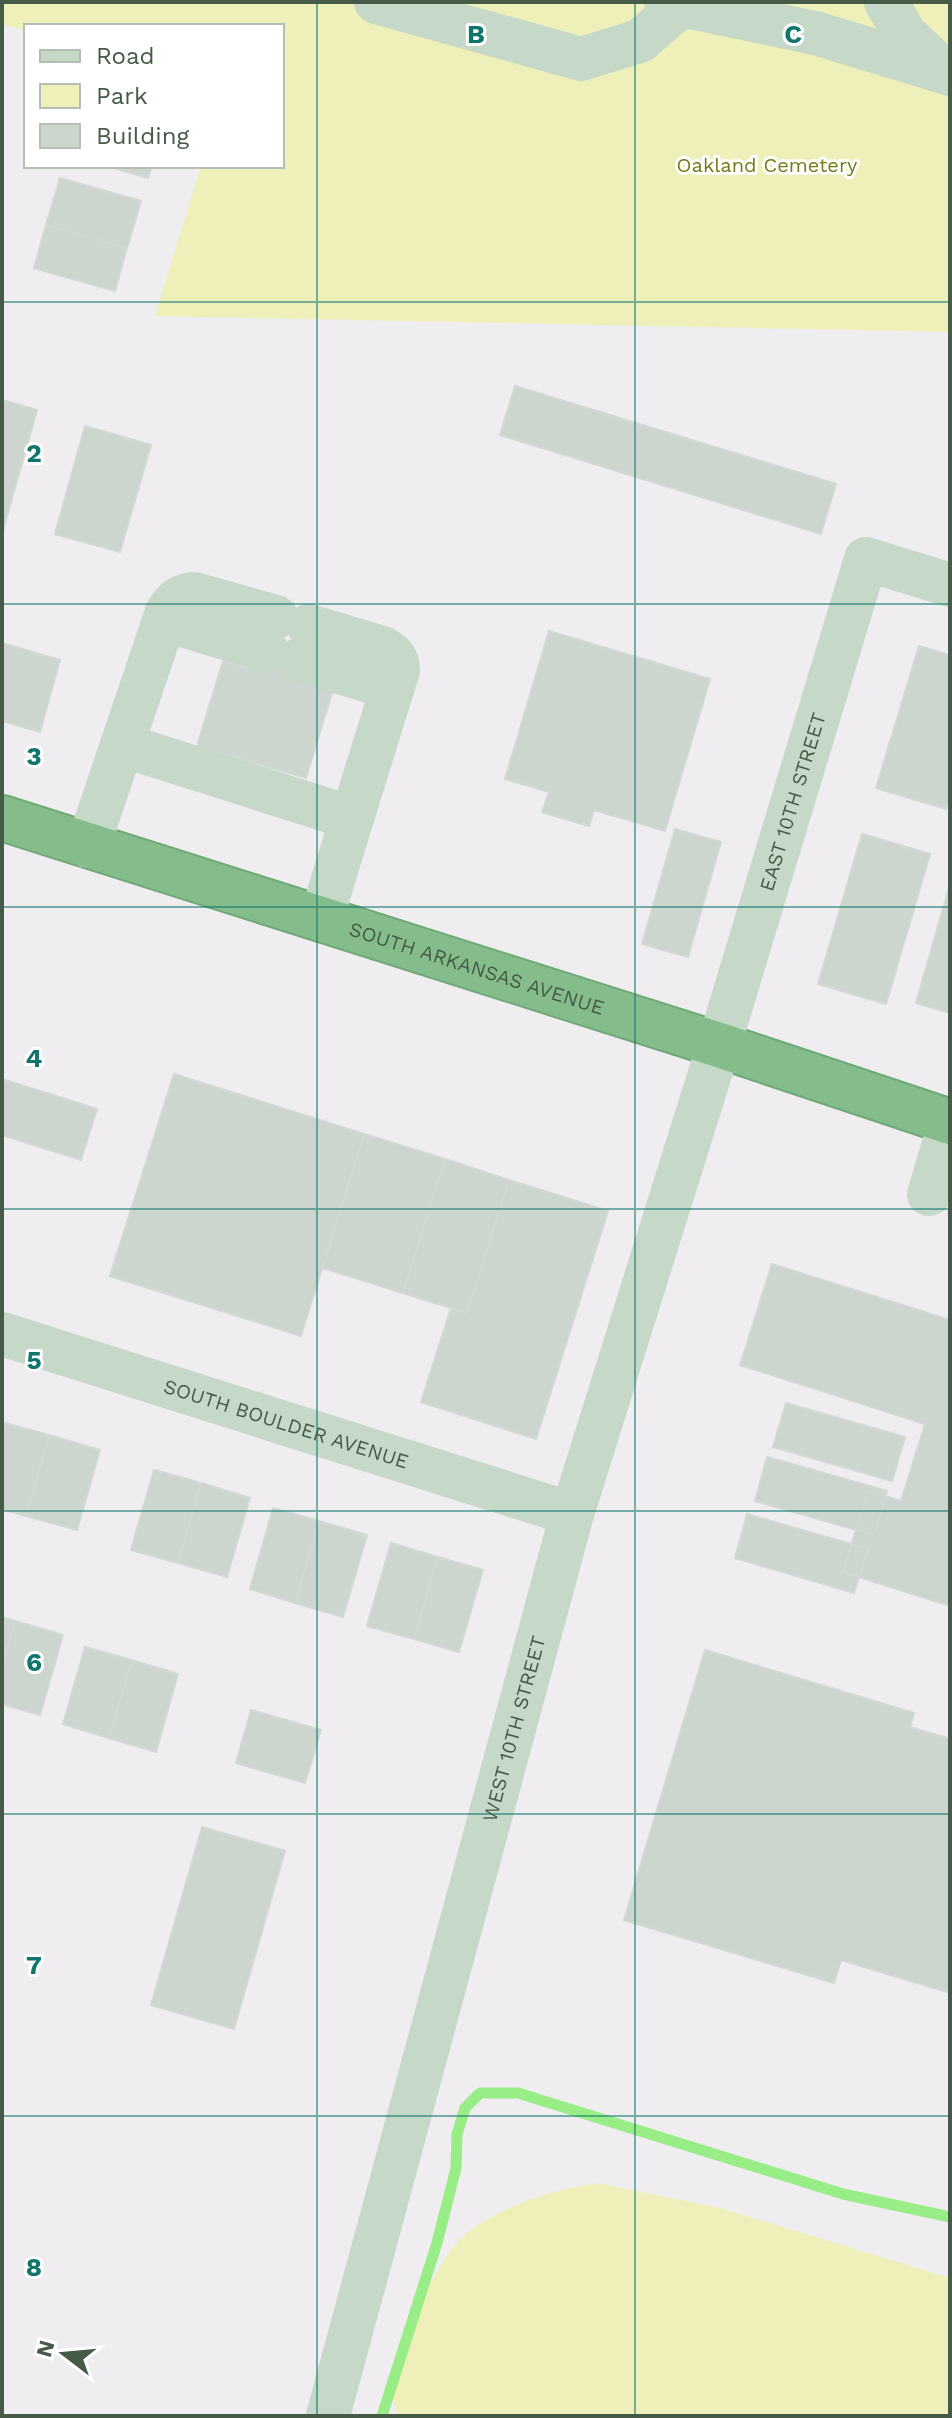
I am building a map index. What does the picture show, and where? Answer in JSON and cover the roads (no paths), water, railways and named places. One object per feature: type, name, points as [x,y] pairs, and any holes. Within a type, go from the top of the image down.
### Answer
[{"type":"highway","name":"SOUTH ARKANSAS AVENUE","points":[[2,818],[719,1045],[950,1123]]},
{"type":"street","points":[[376,2],[581,59],[640,41],[673,4],[815,33],[948,74]]},
{"type":"street","points":[[815,33],[884,2],[905,34],[948,74]]},
{"type":"street","name":"EAST 10TH STREET","points":[[719,1045],[866,559],[950,585]]},
{"type":"street","points":[[88,846],[168,612],[185,594],[194,594],[287,638],[395,679],[321,919]]},
{"type":"street","points":[[122,745],[352,818]]},
{"type":"street","name":"WEST 10TH STREET","points":[[328,2416],[572,1514],[719,1045]]},
{"type":"street","points":[[929,1194],[950,1123]]},
{"type":"street","name":"SOUTH BOULDER AVENUE","points":[[2,1334],[572,1514]]},
{"type":"waterway","points":[[382,2416],[437,2243],[456,2168],[457,2134],[465,2108],[480,2093],[518,2093],[843,2194],[950,2217]]},
{"type":"park label","name":"Oakland Cemetery","points":[[767,165]]}]
